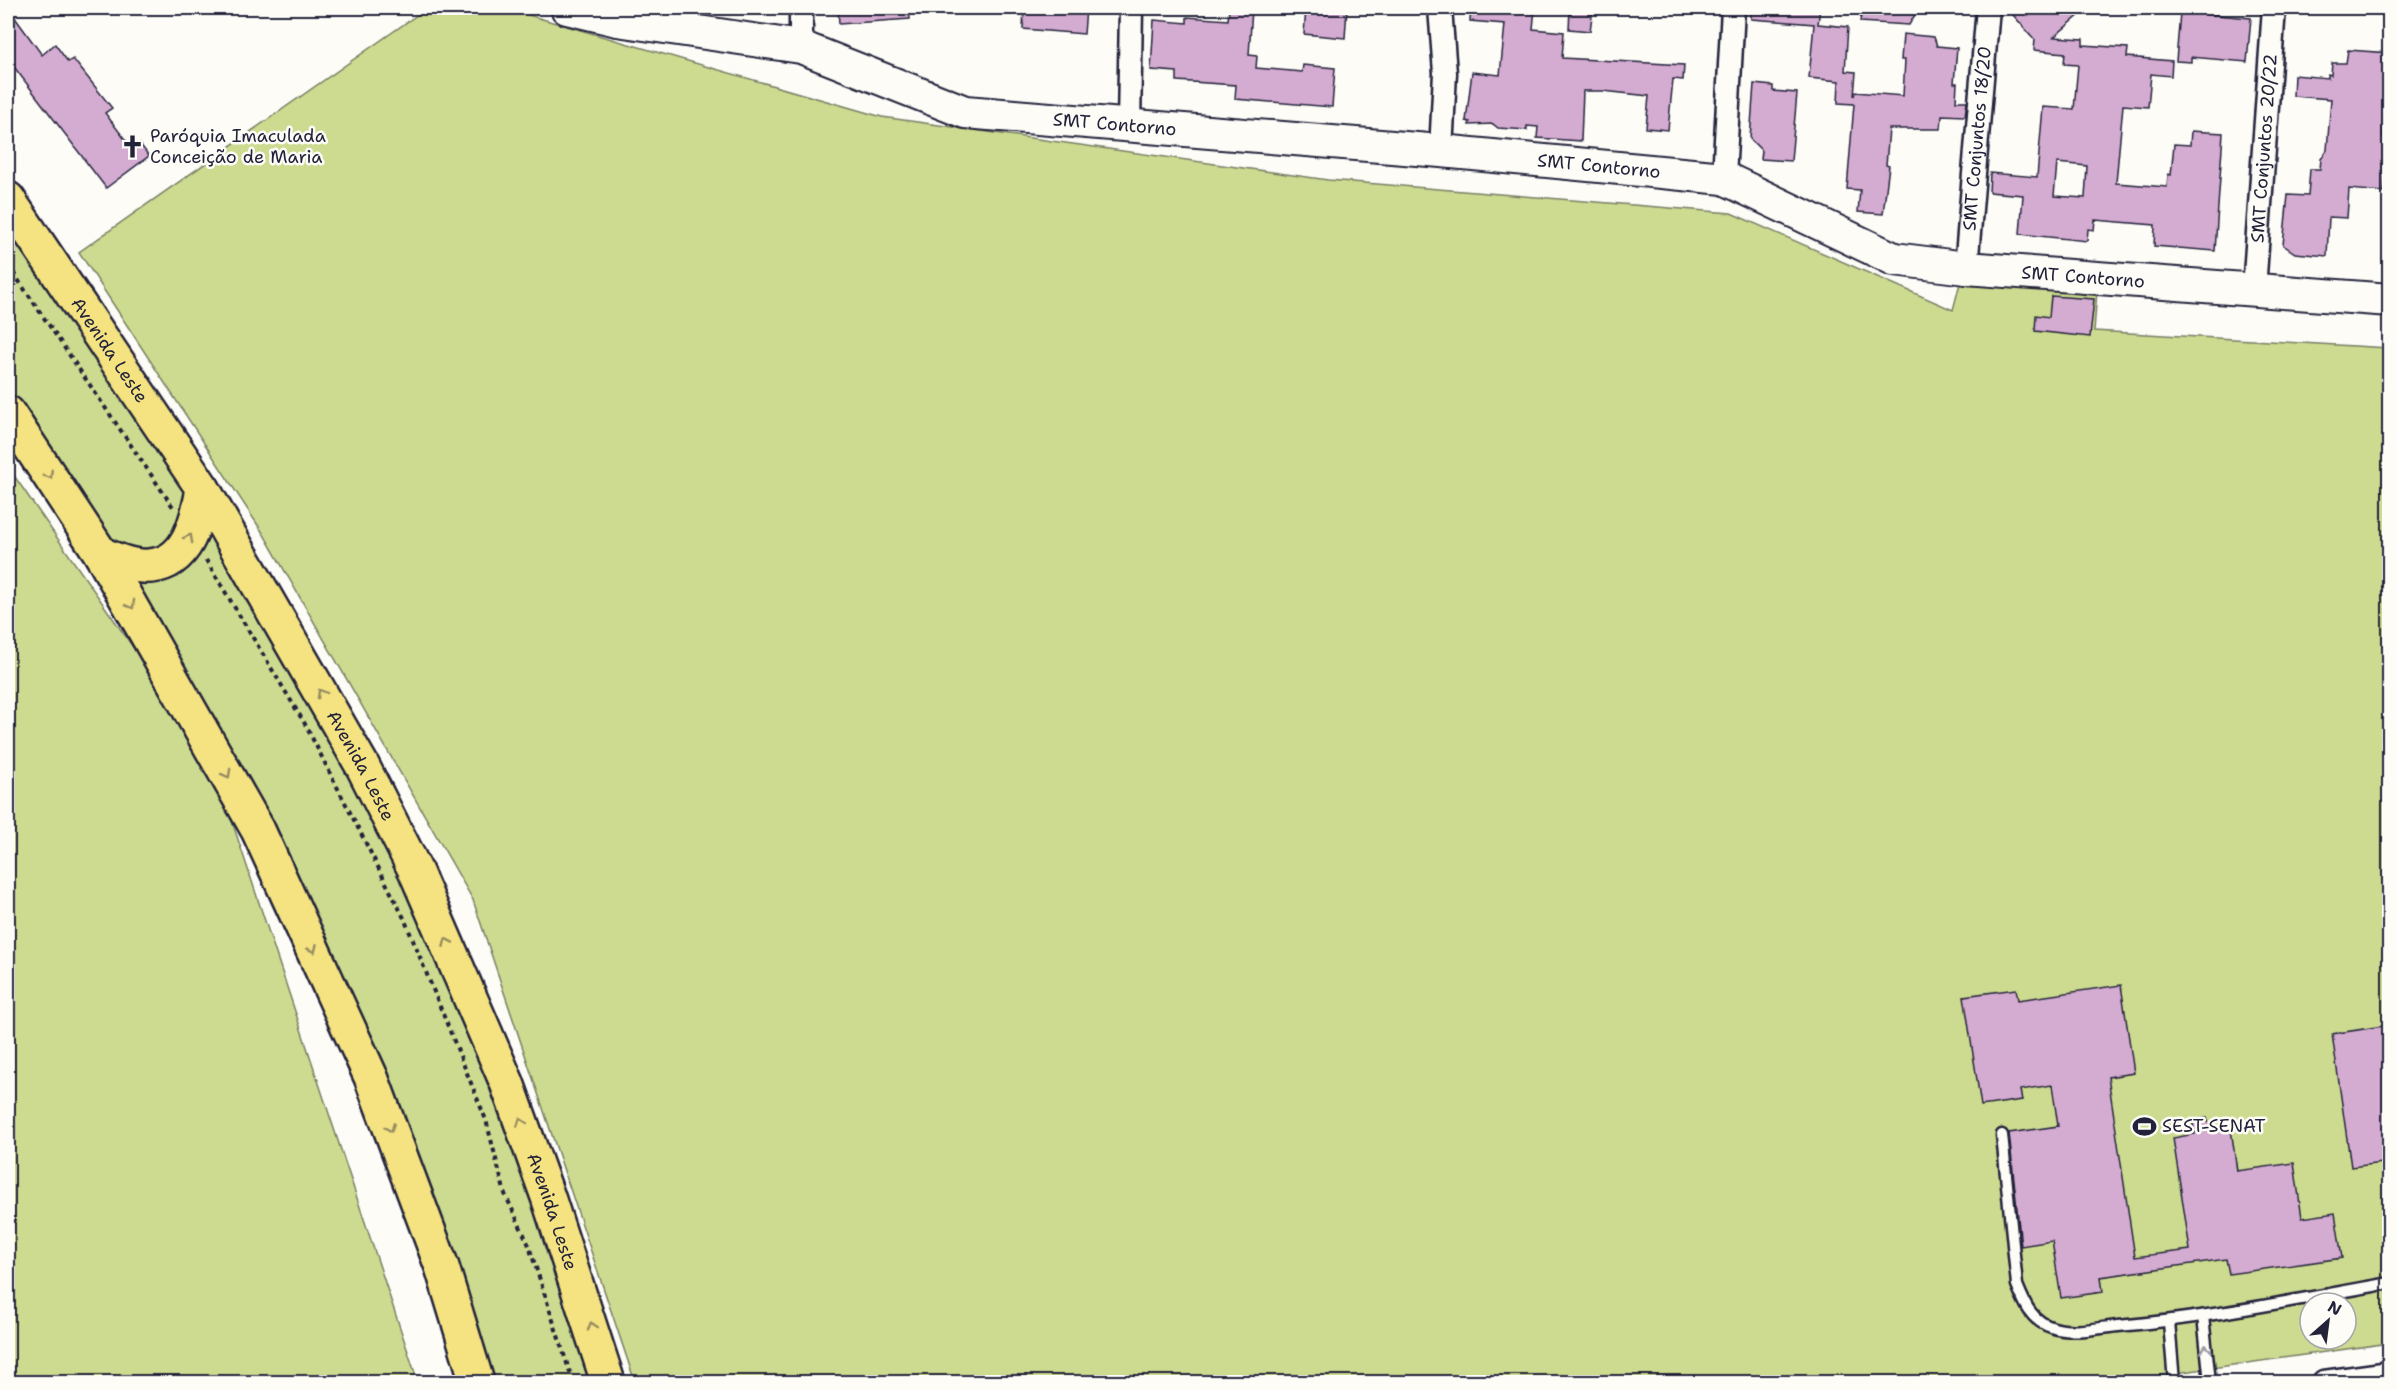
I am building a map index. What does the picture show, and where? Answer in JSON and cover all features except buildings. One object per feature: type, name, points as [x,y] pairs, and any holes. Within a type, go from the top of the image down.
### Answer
[{"type":"main road","name":"Avenida Leste","points":[[8,199],[203,489],[363,767],[415,870],[463,976],[507,1083],[541,1176],[608,1383]]},
{"type":"main road","points":[[8,413],[101,554],[217,754],[290,897],[371,1077],[442,1267],[477,1383]]},
{"type":"main road","points":[[101,554],[134,565],[157,564],[179,555],[192,536],[203,489]]},
{"type":"street","name":"SMT Contorno","points":[[567,8],[617,20],[801,47],[965,112],[1441,151],[1724,178],[1894,259],[1966,268],[2390,300]]},
{"type":"street","points":[[801,8],[801,47]]},
{"type":"street","points":[[1129,126],[1131,8]]},
{"type":"street","points":[[1440,8],[1445,73],[1441,151]]},
{"type":"street","points":[[1724,178],[1733,8]]},
{"type":"street","name":"SMT Conjuntos 18/20","points":[[1966,268],[1988,8]]},
{"type":"street","name":"SMT Conjuntos 20/22","points":[[2254,289],[2274,8]]},
{"type":"street","points":[[2324,1383],[2390,1373]]},
{"type":"lane","points":[[2002,1134],[2018,1285],[2025,1308],[2038,1321],[2065,1331],[2169,1322],[2390,1283]]},
{"type":"lane","points":[[2203,1316],[2210,1383]]},
{"type":"lane","points":[[2169,1322],[2174,1383]]},
{"type":"path","points":[[8,265],[192,536],[305,724],[404,918],[486,1120],[505,1194],[528,1244],[573,1383]]},
{"type":"green space","points":[[427,8],[504,8],[882,117],[1328,180],[1731,213],[1953,310],[1961,279],[2097,291],[2094,331],[2389,348],[2389,1343],[2358,1347],[2358,1291],[2298,1291],[2298,1351],[2332,1351],[2112,1382],[635,1382],[473,900],[263,533],[79,252]]},
{"type":"green space","points":[[8,225],[202,494],[164,560],[106,540],[8,393]]},
{"type":"green space","points":[[8,467],[212,761],[418,1382],[8,1382]]},
{"type":"green space","points":[[206,522],[350,768],[451,986],[599,1382],[481,1382],[365,1028],[281,839],[109,544],[165,563]]},
{"type":"place","name":"Paróquia Imaculada Conceição de Maria","points":[[132,146]]},
{"type":"place","name":"SEST-SENAT","points":[[2144,1126]]}]
